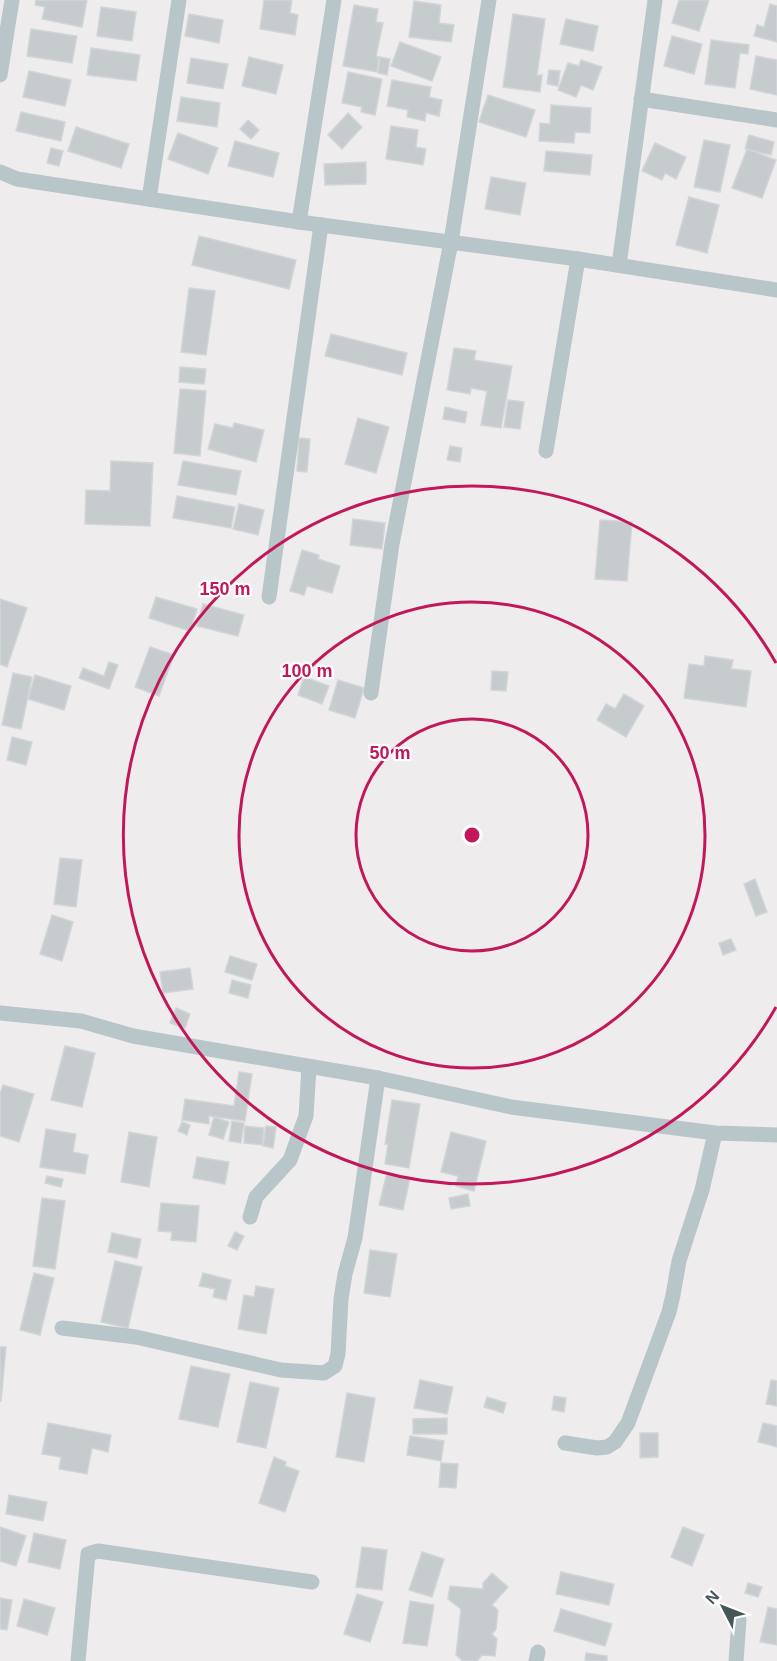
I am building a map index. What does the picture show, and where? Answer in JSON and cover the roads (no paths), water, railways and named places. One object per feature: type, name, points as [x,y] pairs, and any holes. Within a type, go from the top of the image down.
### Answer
[{"type":"street","points":[[0,75],[12,0]]},
{"type":"street","points":[[149,199],[178,0]]},
{"type":"street","points":[[299,222],[334,0]]},
{"type":"street","points":[[371,693],[395,526],[451,242],[489,0]]},
{"type":"street","points":[[619,265],[655,0]]},
{"type":"street","points":[[641,99],[777,120]]},
{"type":"street","points":[[0,171],[17,179],[299,222],[578,259],[777,290]]},
{"type":"street","points":[[269,597],[321,225]]},
{"type":"street","points":[[546,452],[578,259]]},
{"type":"street","points":[[0,1013],[81,1021],[133,1036],[378,1078],[511,1107],[715,1133],[777,1135]]},
{"type":"street","points":[[250,1217],[256,1197],[290,1160],[306,1116],[309,1066]]},
{"type":"street","points":[[62,1328],[136,1337],[281,1370],[324,1373],[335,1366],[338,1354],[341,1299],[345,1274],[356,1238],[378,1078]]},
{"type":"street","points":[[565,1443],[597,1448],[607,1447],[615,1442],[628,1423],[669,1312],[679,1261],[702,1190],[715,1133]]},
{"type":"street","points":[[78,1661],[88,1554],[98,1551],[312,1582]]},
{"type":"street","points":[[736,1661],[739,1620]]}]
